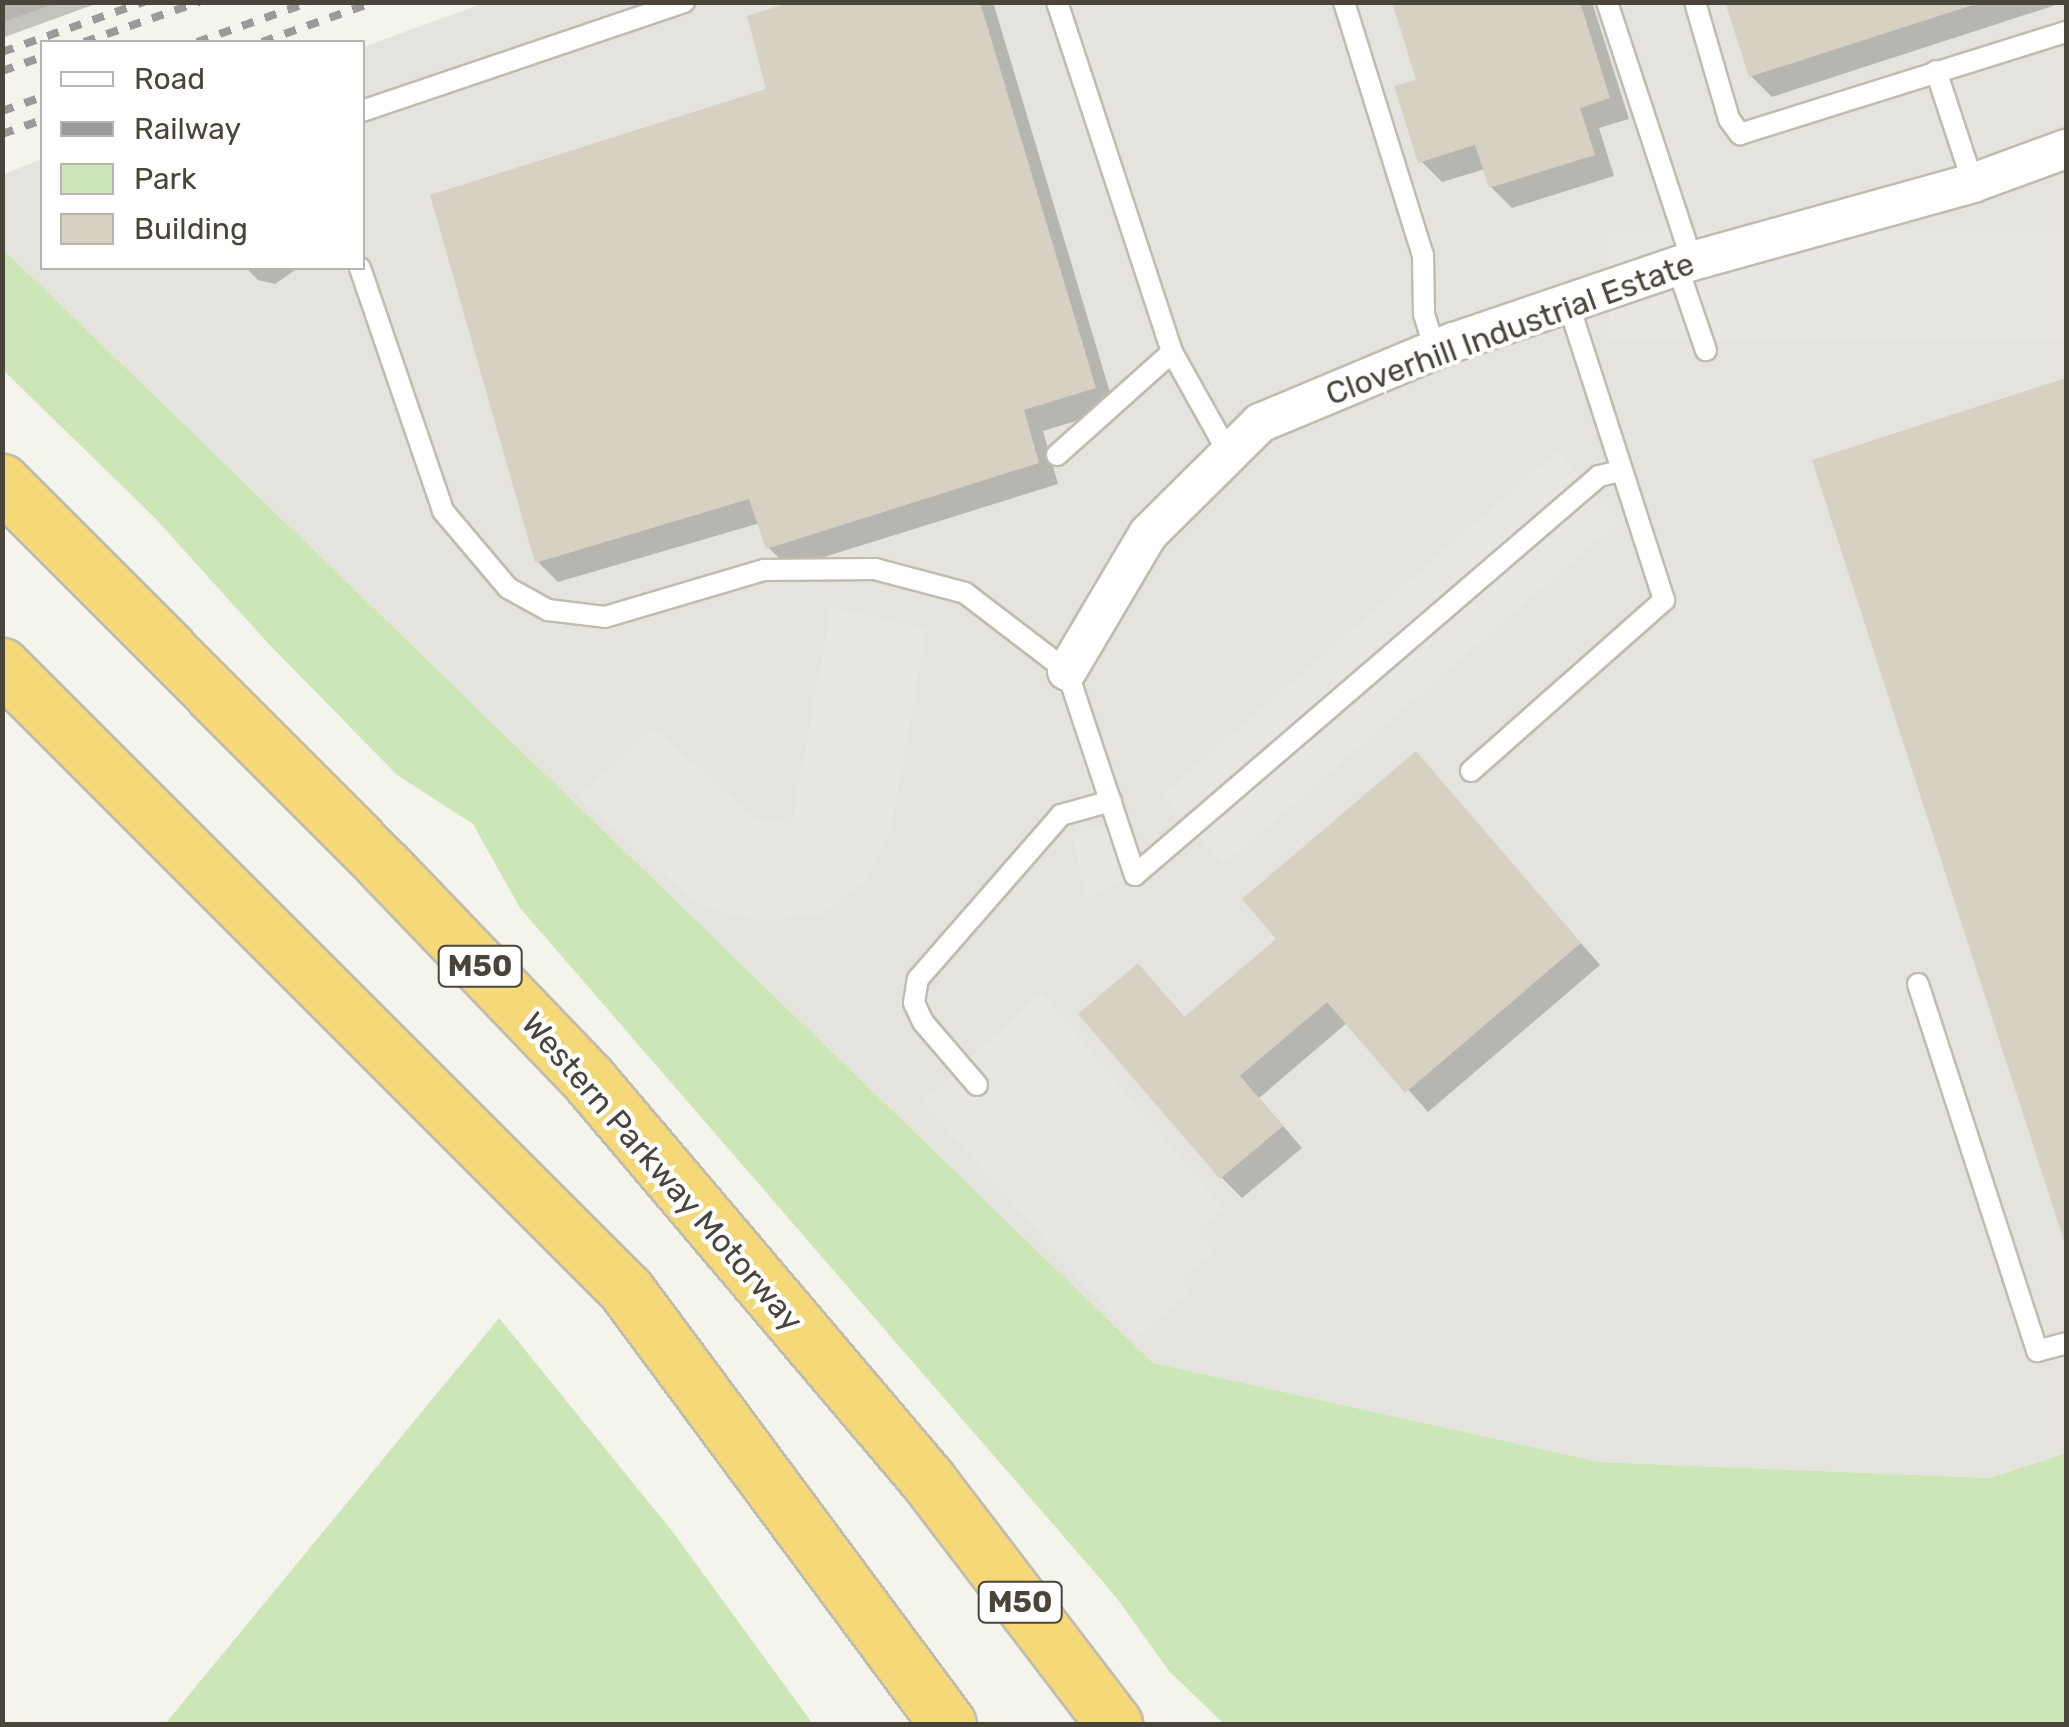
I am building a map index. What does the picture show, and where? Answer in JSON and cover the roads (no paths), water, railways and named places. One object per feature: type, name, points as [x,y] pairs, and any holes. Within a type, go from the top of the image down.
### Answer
[{"type":"highway","name":"Western Parkway Motorway","points":[[2,482],[384,866],[588,1080],[926,1479],[1114,1724]]},
{"type":"highway","points":[[2,666],[626,1290],[948,1724]]},
{"type":"street","name":"Cloverhill Industrial Estate","points":[[1067,672],[1148,534],[1260,423],[1435,350],[1568,303],[1684,264],[1972,183],[2066,149]]},
{"type":"lane","points":[[365,110],[684,2]]},
{"type":"lane","points":[[1057,2],[1172,352],[1229,454]]},
{"type":"lane","points":[[1344,2],[1423,255],[1424,314],[1435,350]]},
{"type":"lane","points":[[1607,2],[1706,350]]},
{"type":"lane","points":[[1695,2],[1729,120],[1740,134],[2066,32]]},
{"type":"lane","points":[[1936,71],[1972,183]]},
{"type":"lane","points":[[361,270],[443,510],[508,588],[548,610],[605,617],[764,570],[876,569],[964,592],[1067,672],[1135,875],[1599,476],[1620,471]]},
{"type":"lane","points":[[1472,771],[1664,600],[1568,303]]},
{"type":"lane","points":[[1057,455],[1172,352]]},
{"type":"lane","points":[[977,1084],[923,1022],[914,1003],[918,979],[1062,815],[1111,801]]},
{"type":"lane","points":[[1918,984],[2037,1351],[2066,1342]]},
{"type":"railway","points":[[2,52],[144,2]]},
{"type":"railway","points":[[90,40],[199,2]]},
{"type":"railway","points":[[203,40],[310,2]]},
{"type":"railway","points":[[268,40],[374,2]]},
{"type":"railway","points":[[2,71],[40,58]]},
{"type":"railway","points":[[2,111],[40,98]]},
{"type":"railway","points":[[2,134],[40,121]]}]
